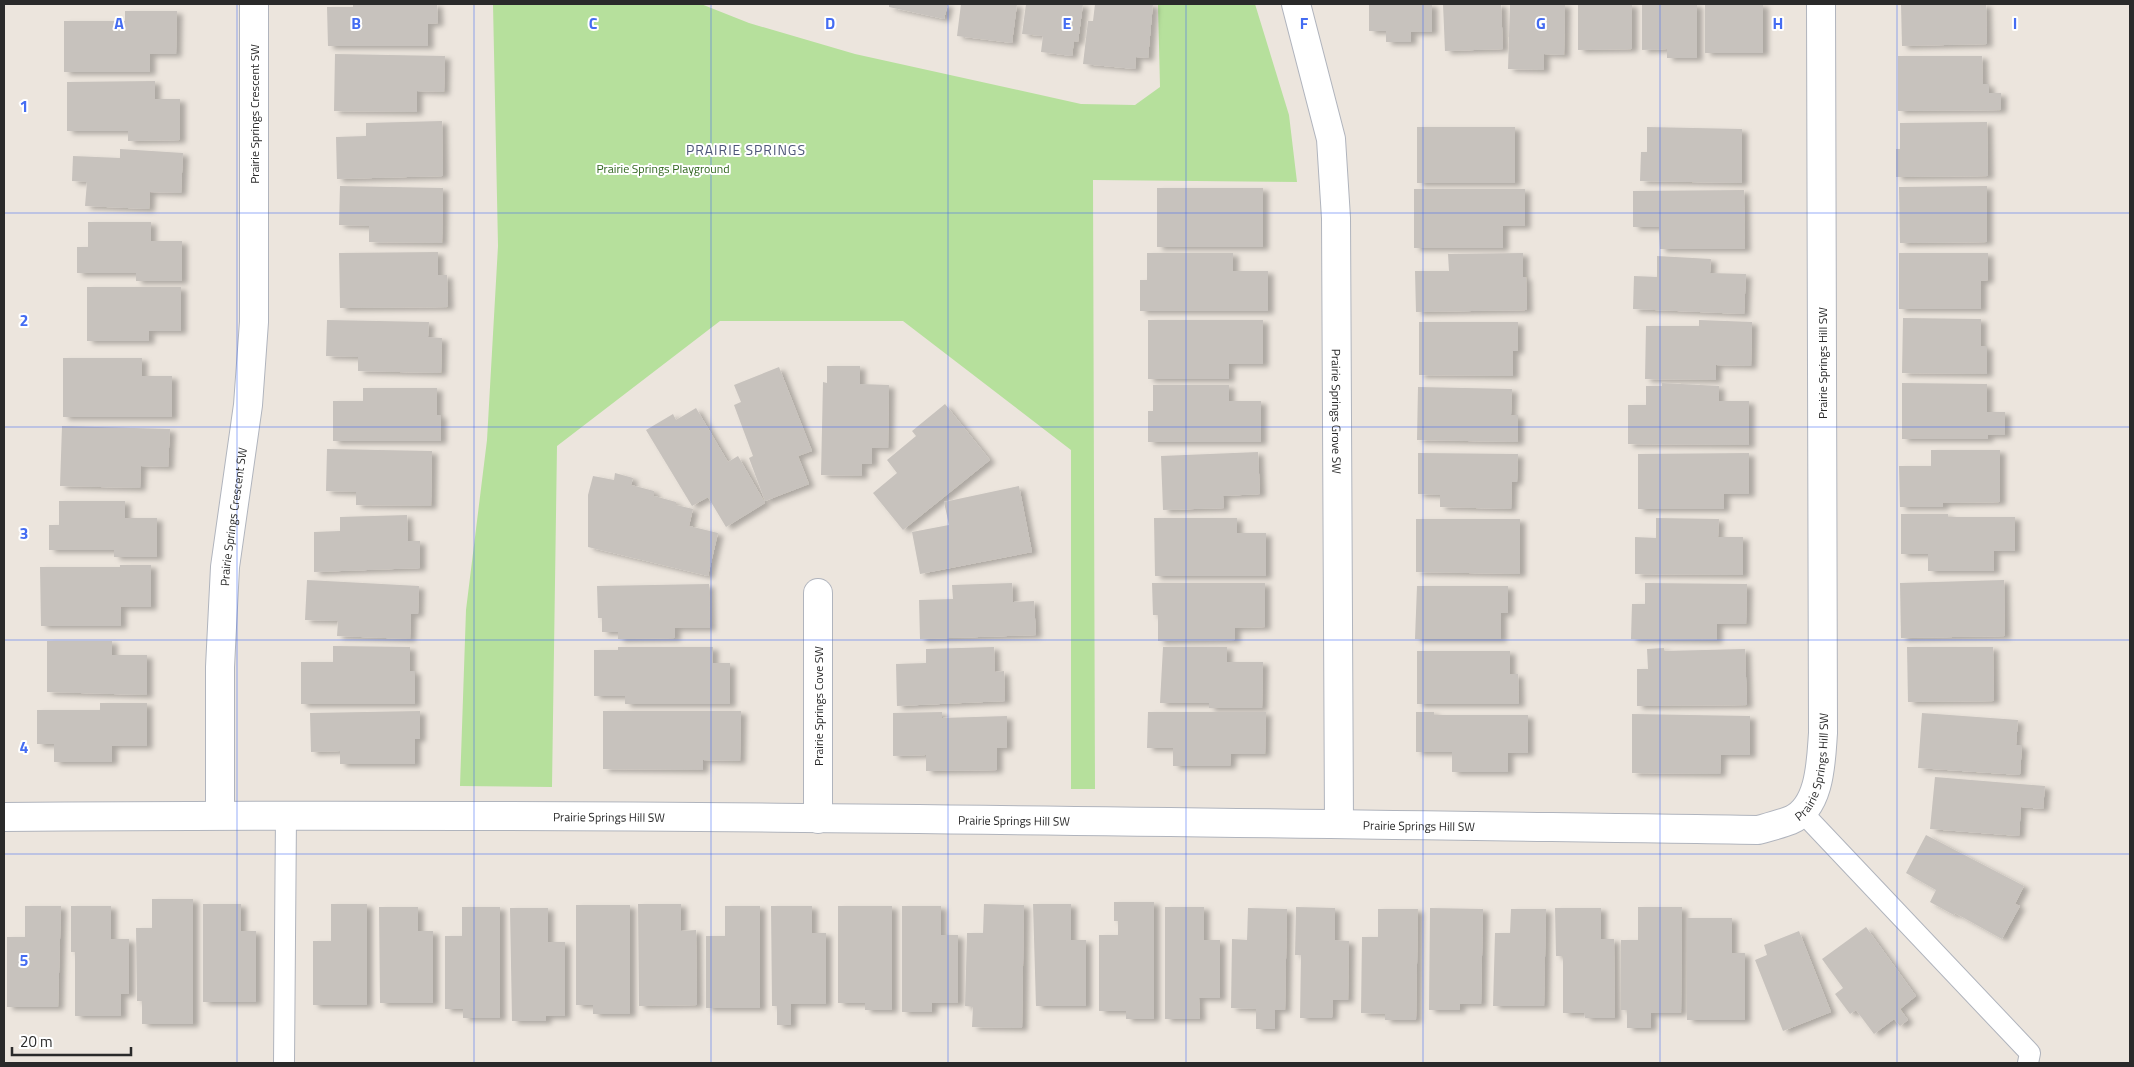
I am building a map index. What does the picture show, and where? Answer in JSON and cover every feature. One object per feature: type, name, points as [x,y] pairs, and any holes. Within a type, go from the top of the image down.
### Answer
[{"type":"street","name":"Prairie Springs Crescent SW","points":[[220,815],[220,667],[225,567],[248,405],[254,322],[254,4]]},
{"type":"street","name":"Prairie Springs Grove SW","points":[[1296,4],[1331,139],[1336,218],[1339,824]]},
{"type":"street","name":"Prairie Springs Hill SW","points":[[220,815],[1339,824],[1758,830],[1793,819],[1813,797],[1821,772],[1823,733],[1821,4]]},
{"type":"street","name":"Prairie Springs Cove SW","points":[[818,593],[818,819]]},
{"type":"street","points":[[4,818],[220,815]]},
{"type":"lane","points":[[1802,811],[2030,1054],[2028,1063]]},
{"type":"lane","points":[[284,1063],[286,815]]},
{"type":"green space","name":"Prairie Springs Playground","points":[[493,4],[701,4],[749,23],[855,54],[1081,104],[1135,105],[1160,87],[1158,4],[1255,4],[1289,115],[1297,182],[1093,180],[1095,789],[1071,789],[1071,450],[903,321],[720,321],[557,446],[552,787],[460,786],[466,610],[487,440],[498,246]]},
{"type":"building","points":[[353,4],[437,4],[438,23],[428,24],[428,46],[328,46],[327,7],[353,7]]},
{"type":"building","points":[[889,4],[948,4],[944,19],[889,7]]},
{"type":"building","points":[[961,4],[1017,4],[1012,43],[957,36]]},
{"type":"building","points":[[1026,4],[1083,4],[1078,42],[1074,41],[1072,56],[1041,52],[1043,36],[1022,34]]},
{"type":"building","points":[[1095,4],[1153,4],[1148,58],[1136,57],[1135,69],[1083,64],[1088,21],[1093,21]]},
{"type":"building","points":[[1369,4],[1432,4],[1432,32],[1411,32],[1411,42],[1386,42],[1386,31],[1369,31]]},
{"type":"building","points":[[1443,4],[1501,4],[1503,49],[1445,51]]},
{"type":"building","points":[[1510,4],[1565,4],[1564,55],[1544,54],[1544,70],[1508,69]]},
{"type":"building","points":[[1578,4],[1632,4],[1632,49],[1578,50]]},
{"type":"building","points":[[1642,4],[1697,4],[1697,58],[1667,58],[1667,49],[1642,50]]},
{"type":"building","points":[[1705,4],[1763,4],[1763,53],[1705,53]]},
{"type":"building","points":[[1901,4],[1986,4],[1987,44],[1902,46]]},
{"type":"building","points":[[125,11],[177,11],[176,54],[150,54],[150,72],[64,72],[64,21],[125,21]]},
{"type":"building","points":[[335,54],[445,56],[444,92],[417,91],[417,112],[334,111]]},
{"type":"building","points":[[1898,56],[1982,56],[1983,84],[1989,84],[1989,93],[2001,93],[2001,110],[1898,111]]},
{"type":"building","points":[[155,81],[155,99],[180,99],[180,140],[128,141],[128,131],[67,131],[67,82]]},
{"type":"building","points":[[442,121],[443,176],[337,179],[336,137],[366,136],[366,123]]},
{"type":"building","points":[[1987,122],[1988,176],[1896,177],[1896,149],[1900,149],[1900,123]]},
{"type":"building","points":[[1417,127],[1515,127],[1515,183],[1417,183]]},
{"type":"building","points":[[1647,127],[1742,129],[1742,183],[1640,181],[1641,152],[1647,152]]},
{"type":"building","points":[[120,149],[183,153],[181,193],[150,192],[149,209],[85,206],[87,182],[72,181],[73,156],[120,158]]},
{"type":"building","points":[[340,186],[443,188],[442,243],[369,242],[369,226],[339,225]]},
{"type":"building","points":[[1987,186],[1987,242],[1900,243],[1899,187]]},
{"type":"building","points":[[1157,188],[1263,188],[1263,247],[1157,247]]},
{"type":"building","points":[[1414,189],[1525,189],[1525,226],[1503,226],[1503,248],[1414,248]]},
{"type":"building","points":[[1744,190],[1745,249],[1660,249],[1659,227],[1633,227],[1633,191]]},
{"type":"building","points":[[88,222],[151,222],[151,241],[182,241],[182,281],[136,281],[136,273],[77,273],[77,247],[88,247]]},
{"type":"building","points":[[438,252],[438,275],[447,275],[448,307],[340,308],[339,253]]},
{"type":"building","points":[[1147,253],[1233,253],[1233,271],[1268,271],[1268,311],[1140,311],[1140,280],[1147,280]]},
{"type":"building","points":[[1523,253],[1523,277],[1526,277],[1527,310],[1416,312],[1415,271],[1449,271],[1448,254]]},
{"type":"building","points":[[1899,253],[1988,253],[1988,280],[1981,281],[1981,309],[1899,309]]},
{"type":"building","points":[[1657,256],[1711,259],[1710,273],[1746,274],[1744,314],[1633,309],[1634,276],[1657,277]]},
{"type":"building","points":[[87,287],[181,287],[181,331],[149,331],[149,341],[87,341]]},
{"type":"building","points":[[1903,318],[1981,319],[1981,346],[1987,346],[1987,374],[1902,373]]},
{"type":"building","points":[[327,320],[429,322],[428,337],[442,338],[441,373],[358,371],[358,357],[326,356]]},
{"type":"building","points":[[1148,320],[1263,320],[1263,364],[1229,364],[1229,379],[1148,379]]},
{"type":"building","points":[[1699,320],[1752,322],[1751,366],[1716,365],[1716,380],[1645,379],[1646,326],[1699,326]]},
{"type":"building","points":[[1419,322],[1518,322],[1518,351],[1513,351],[1513,376],[1419,375]]},
{"type":"building","points":[[63,358],[142,358],[142,376],[172,376],[172,417],[63,417]]},
{"type":"building","points":[[827,366],[860,366],[860,384],[889,385],[888,448],[872,448],[872,464],[862,464],[862,476],[821,475],[823,382],[827,383]]},
{"type":"building","points":[[779,367],[812,451],[798,456],[809,484],[765,501],[749,458],[753,456],[734,405],[741,402],[734,385]]},
{"type":"building","points":[[1662,383],[1719,386],[1719,401],[1749,401],[1749,445],[1628,444],[1628,405],[1646,405],[1646,386],[1662,386]]},
{"type":"building","points":[[1902,383],[1987,384],[1987,412],[2005,412],[2005,435],[1988,435],[1988,439],[1902,439]]},
{"type":"building","points":[[1153,385],[1229,385],[1229,401],[1261,401],[1261,442],[1148,442],[1148,411],[1153,411]]},
{"type":"building","points":[[1418,387],[1512,389],[1511,415],[1518,415],[1518,442],[1417,440]]},
{"type":"building","points":[[363,388],[437,388],[437,415],[441,415],[441,441],[333,441],[333,401],[363,401]]},
{"type":"building","points":[[945,404],[990,460],[903,530],[873,493],[897,473],[887,460],[916,436],[912,431]]},
{"type":"building","points":[[696,408],[728,462],[738,456],[765,503],[726,527],[708,497],[692,506],[646,430],[673,414],[676,420]]},
{"type":"building","points":[[62,426],[170,429],[168,467],[141,466],[140,488],[60,486]]},
{"type":"building","points":[[327,449],[432,451],[431,506],[356,505],[356,492],[326,491]]},
{"type":"building","points":[[1931,450],[2000,450],[2000,502],[1943,503],[1943,507],[1900,507],[1899,466],[1931,466]]},
{"type":"building","points":[[1258,452],[1260,494],[1223,496],[1224,508],[1163,510],[1161,456]]},
{"type":"building","points":[[1418,453],[1518,454],[1517,482],[1512,482],[1511,509],[1440,507],[1440,495],[1418,494]]},
{"type":"building","points":[[1749,453],[1749,494],[1724,494],[1724,509],[1638,509],[1638,454]]},
{"type":"building","points":[[615,473],[633,478],[631,485],[654,491],[654,496],[676,502],[676,505],[693,509],[689,526],[718,533],[708,576],[588,547],[588,495],[593,476],[614,480]]},
{"type":"building","points":[[1019,486],[1032,552],[920,574],[912,532],[949,525],[944,502]]},
{"type":"building","points":[[59,501],[125,501],[125,518],[157,518],[157,557],[114,557],[114,550],[49,550],[49,525],[59,525]]},
{"type":"building","points":[[1901,514],[1948,514],[1948,517],[2015,517],[2015,551],[1994,551],[1994,571],[1928,571],[1928,554],[1901,554]]},
{"type":"building","points":[[407,515],[408,541],[420,541],[420,568],[314,572],[314,532],[340,531],[340,517]]},
{"type":"building","points":[[1154,518],[1237,518],[1237,533],[1266,533],[1266,576],[1155,576]]},
{"type":"building","points":[[1656,518],[1719,519],[1718,537],[1743,537],[1743,575],[1635,574],[1635,537],[1656,538]]},
{"type":"building","points":[[1416,519],[1520,519],[1520,574],[1416,572]]},
{"type":"building","points":[[120,565],[151,565],[151,607],[121,607],[121,626],[41,626],[40,567],[120,567]]},
{"type":"building","points":[[307,580],[419,586],[418,614],[411,614],[410,639],[337,636],[338,621],[305,620]]},
{"type":"building","points":[[2004,580],[2005,636],[1901,638],[1900,583]]},
{"type":"building","points":[[1012,583],[1013,602],[1034,601],[1036,635],[920,639],[919,600],[953,599],[952,585]]},
{"type":"building","points":[[1152,583],[1265,583],[1265,627],[1235,628],[1235,640],[1158,641],[1158,615],[1153,615]]},
{"type":"building","points":[[1645,583],[1747,584],[1746,624],[1717,624],[1717,640],[1631,639],[1632,604],[1645,604]]},
{"type":"building","points":[[709,584],[710,628],[675,628],[675,638],[618,639],[618,632],[602,632],[602,618],[598,618],[597,586]]},
{"type":"building","points":[[1417,586],[1508,586],[1508,613],[1501,613],[1501,639],[1415,639]]},
{"type":"building","points":[[47,641],[112,641],[112,655],[147,655],[147,695],[47,692]]},
{"type":"building","points":[[333,646],[410,647],[410,671],[415,671],[415,704],[301,704],[301,662],[333,662]]},
{"type":"building","points":[[618,647],[713,647],[713,663],[730,663],[730,704],[625,704],[625,696],[594,696],[594,650],[618,650]]},
{"type":"building","points":[[994,647],[995,672],[1004,671],[1005,701],[897,706],[896,664],[926,663],[926,649]]},
{"type":"building","points":[[1163,647],[1227,647],[1227,662],[1263,662],[1262,708],[1209,708],[1209,703],[1160,703]]},
{"type":"building","points":[[1907,647],[1993,647],[1994,701],[1908,702]]},
{"type":"building","points":[[1664,648],[1664,651],[1745,649],[1747,705],[1637,706],[1637,669],[1648,669],[1647,649]]},
{"type":"building","points":[[1417,651],[1510,651],[1510,674],[1518,674],[1519,704],[1417,704]]},
{"type":"building","points":[[100,703],[147,703],[147,746],[112,746],[112,762],[54,762],[54,744],[37,744],[37,710],[100,710]]},
{"type":"building","points":[[420,711],[420,739],[415,739],[415,764],[340,764],[340,751],[311,752],[310,713]]},
{"type":"building","points":[[603,711],[741,711],[740,761],[703,760],[703,770],[603,769]]},
{"type":"building","points":[[942,712],[942,718],[1007,716],[1007,748],[997,748],[997,770],[926,771],[926,755],[893,756],[893,713]]},
{"type":"building","points":[[1148,712],[1266,712],[1265,754],[1231,754],[1230,766],[1173,766],[1173,748],[1147,748]]},
{"type":"building","points":[[1416,712],[1434,712],[1434,715],[1528,715],[1528,753],[1508,753],[1508,772],[1452,772],[1452,752],[1416,752]]},
{"type":"building","points":[[1922,713],[2018,720],[2016,745],[2022,745],[2020,775],[1918,768]]},
{"type":"building","points":[[1632,714],[1750,716],[1750,755],[1721,755],[1720,774],[1632,773]]},
{"type":"building","points":[[1935,777],[2045,786],[2043,809],[2021,807],[2019,836],[1930,829]]},
{"type":"building","points":[[1926,835],[2024,886],[2015,904],[2020,906],[2002,939],[1955,913],[1954,915],[1930,902],[1936,890],[1906,873]]},
{"type":"building","points":[[152,899],[193,899],[193,1024],[142,1024],[142,1001],[137,1001],[136,928],[152,928]]},
{"type":"building","points":[[1114,902],[1154,902],[1154,1019],[1126,1019],[1126,1011],[1099,1011],[1099,935],[1118,935],[1118,921],[1114,921]]},
{"type":"building","points":[[203,904],[241,904],[241,931],[256,931],[256,1002],[203,1002]]},
{"type":"building","points":[[331,904],[367,904],[367,1005],[313,1005],[313,941],[331,941]]},
{"type":"building","points":[[638,904],[681,904],[681,931],[696,930],[697,1005],[639,1006]]},
{"type":"building","points":[[984,904],[1024,905],[1022,1028],[972,1027],[973,1007],[965,1006],[967,933],[983,933]]},
{"type":"building","points":[[1033,904],[1071,904],[1071,940],[1086,940],[1086,1006],[1036,1006]]},
{"type":"building","points":[[576,905],[630,905],[630,1014],[593,1014],[593,1005],[576,1005]]},
{"type":"building","points":[[25,906],[61,906],[58,1007],[7,1007],[7,937],[25,937]]},
{"type":"building","points":[[71,906],[111,906],[111,939],[129,939],[129,994],[121,994],[121,1016],[75,1016],[75,952],[71,952]]},
{"type":"building","points":[[725,906],[760,906],[760,1008],[706,1008],[706,936],[725,936]]},
{"type":"building","points":[[771,906],[812,906],[812,933],[826,933],[826,1004],[791,1004],[791,1025],[777,1025],[777,1006],[772,1006]]},
{"type":"building","points":[[838,906],[892,906],[892,1010],[865,1010],[865,1003],[838,1003]]},
{"type":"building","points":[[902,906],[941,906],[941,935],[958,935],[958,1003],[932,1003],[932,1012],[902,1012]]},
{"type":"building","points":[[379,907],[418,907],[418,931],[433,931],[433,1003],[380,1003]]},
{"type":"building","points":[[462,907],[500,907],[500,1018],[463,1018],[463,1009],[445,1009],[445,936],[462,936]]},
{"type":"building","points":[[1165,907],[1204,907],[1204,940],[1220,940],[1220,998],[1199,998],[1200,1019],[1165,1019]]},
{"type":"building","points":[[1296,907],[1335,908],[1335,940],[1349,941],[1348,1000],[1333,1000],[1332,1018],[1300,1018],[1301,955],[1295,955]]},
{"type":"building","points":[[1638,907],[1682,907],[1681,1013],[1651,1013],[1651,1028],[1627,1028],[1627,1010],[1621,1010],[1621,940],[1638,940]]},
{"type":"building","points":[[510,908],[548,908],[548,942],[565,942],[565,1016],[546,1016],[546,1021],[512,1021]]},
{"type":"building","points":[[1248,908],[1287,909],[1285,1010],[1275,1010],[1275,1029],[1256,1029],[1256,1009],[1231,1008],[1232,939],[1247,940]]},
{"type":"building","points":[[1430,908],[1483,909],[1481,1004],[1460,1004],[1460,1010],[1429,1010]]},
{"type":"building","points":[[1555,908],[1601,908],[1601,939],[1614,939],[1615,1018],[1585,1018],[1584,1013],[1563,1013],[1563,956],[1556,956]]},
{"type":"building","points":[[1378,909],[1418,909],[1416,1020],[1385,1020],[1385,1014],[1361,1013],[1362,937],[1378,937]]},
{"type":"building","points":[[1511,909],[1546,909],[1544,1006],[1493,1006],[1495,933],[1510,933]]},
{"type":"building","points":[[1687,918],[1732,918],[1732,953],[1745,953],[1745,1020],[1687,1020]]},
{"type":"building","points":[[1866,927],[1916,996],[1900,1009],[1908,1020],[1900,1026],[1894,1019],[1874,1034],[1856,1010],[1850,1014],[1835,994],[1843,988],[1822,959]]},
{"type":"building","points":[[1799,931],[1831,1012],[1783,1031],[1755,960],[1767,955],[1764,945]]},
{"type":"district","name":"PRAIRIE SPRINGS","points":[[746,149]]}]
